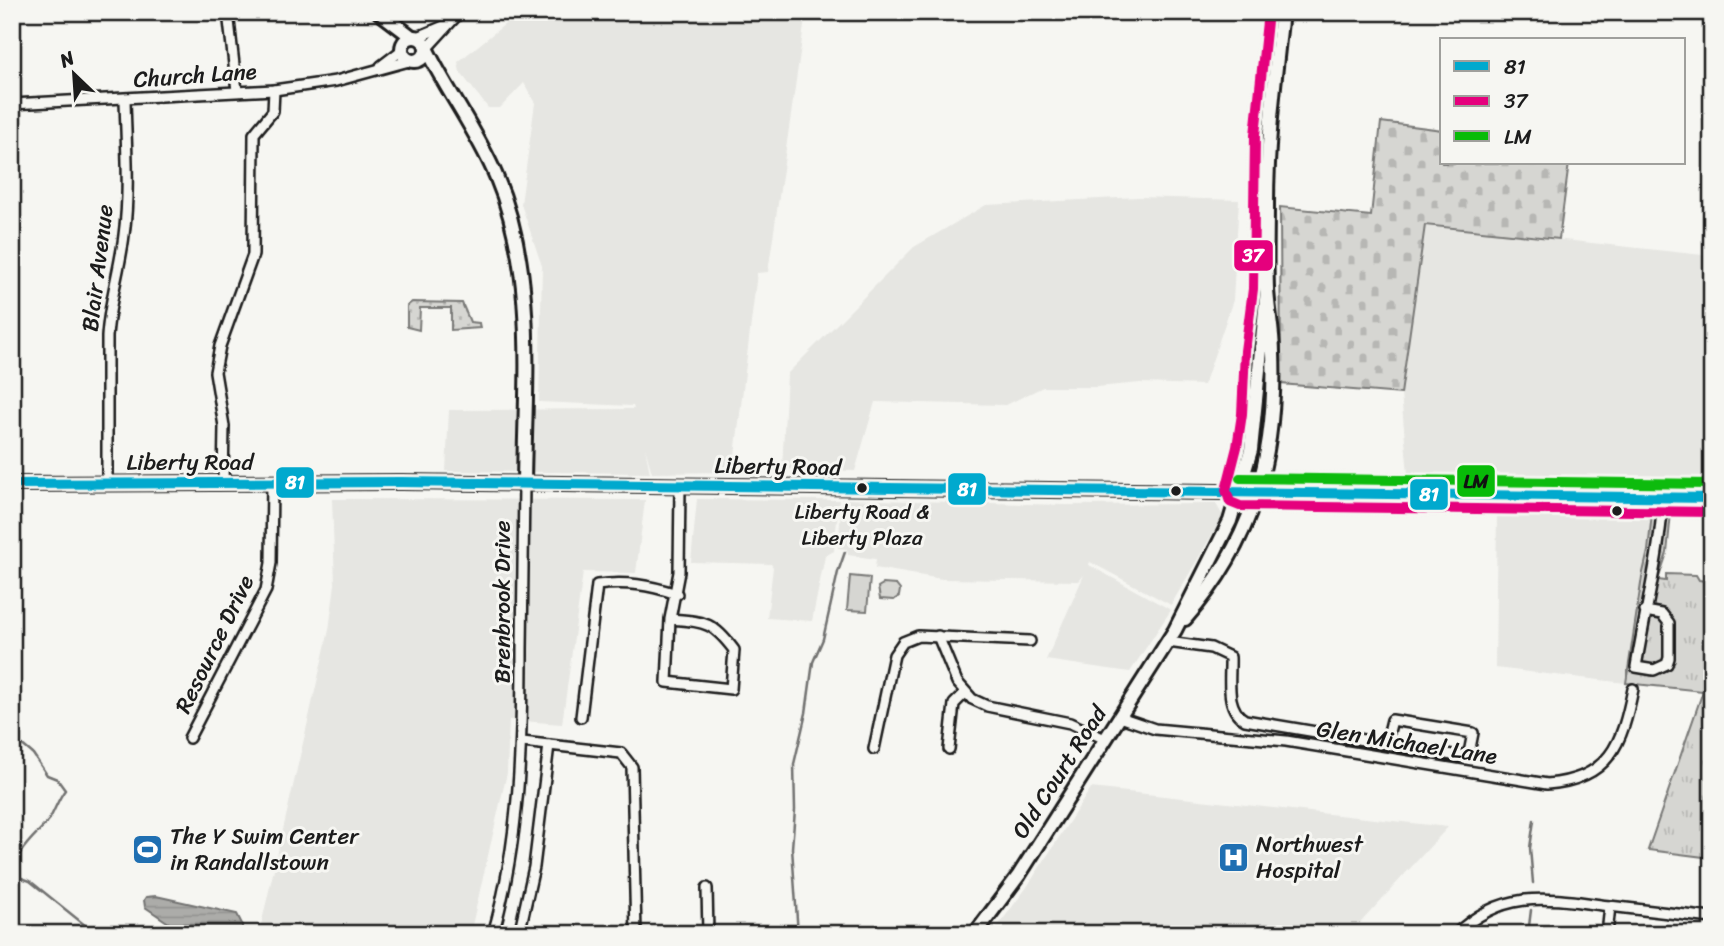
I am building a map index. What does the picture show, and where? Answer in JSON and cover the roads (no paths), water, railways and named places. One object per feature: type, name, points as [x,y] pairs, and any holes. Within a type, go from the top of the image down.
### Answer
[{"type":"main road","name":"Old Court Road","points":[[1175,630],[1209,591],[1229,560],[1258,492],[1266,456],[1273,399],[1273,352],[1267,290],[1269,135],[1282,12]]},
{"type":"main road","name":"Brenbrook Drive","points":[[382,14],[440,76],[468,120],[504,197],[516,244],[525,307],[524,484]]},
{"type":"main road","name":"Old Court Road","points":[[975,934],[1019,875],[1168,642],[1230,521],[1251,450],[1267,290]]},
{"type":"main road","name":"Liberty Road","points":[[12,484],[524,484],[1712,498]]},
{"type":"street","points":[[228,12],[237,91]]},
{"type":"street","name":"Church Lane","points":[[12,104],[274,90],[336,81],[378,68],[414,49],[446,26],[460,12]]},
{"type":"street","points":[[223,483],[224,426],[216,385],[216,359],[253,256],[254,134],[273,111],[274,90]]},
{"type":"street","name":"Blair Avenue","points":[[107,483],[108,313],[120,260],[126,216],[125,99]]},
{"type":"street","name":"Resource Drive","points":[[189,738],[266,590],[271,563],[272,482]]},
{"type":"street","name":"Brenbrook Drive","points":[[493,934],[508,871],[519,793],[522,742],[524,484]]},
{"type":"street","points":[[670,619],[699,622],[719,631],[734,650],[730,689],[667,682],[670,619],[677,594],[679,572],[680,486]]},
{"type":"street","points":[[1645,611],[1667,618],[1669,623],[1669,658],[1667,664],[1654,670],[1636,667],[1645,611],[1658,549],[1663,498]]},
{"type":"street","points":[[581,717],[597,585],[618,582],[639,584],[677,594]]},
{"type":"street","points":[[938,636],[957,682],[965,693],[987,706],[1070,723],[1105,739]]},
{"type":"street","points":[[874,749],[898,647],[910,637],[1030,641]]},
{"type":"street","points":[[1168,642],[1211,648],[1230,657],[1231,702],[1236,713],[1245,720],[1387,744],[1458,756],[1469,753],[1473,733],[1392,720],[1387,744]]},
{"type":"street","name":"Glen Michael Lane","points":[[1120,716],[1155,729],[1286,741],[1547,784],[1576,779],[1599,766],[1609,756],[1623,733],[1633,689]]},
{"type":"street","points":[[949,748],[954,704],[965,693]]},
{"type":"street","points":[[522,742],[621,753],[632,767],[636,934]]},
{"type":"street","points":[[519,934],[534,867],[550,746]]},
{"type":"street","points":[[706,888],[708,934]]},
{"type":"street","points":[[1456,934],[1482,914],[1508,902],[1525,898],[1712,918]]},
{"type":"street","points":[[1607,934],[1610,906]]},
{"type":"waterway","points":[[798,934],[792,848],[794,764],[806,713],[813,662],[823,639],[845,552]]},
{"type":"waterway","points":[[20,743],[33,754],[47,775],[57,779],[65,790],[49,820],[17,860],[16,876],[30,881],[96,934]]},
{"type":"waterway","points":[[1533,883],[1530,848],[1534,820]]},
{"type":"waterway","points":[[1528,934],[1531,910]]},
{"type":"place","name":"Liberty Road & Liberty Plaza","points":[[862,488]]},
{"type":"place","name":"The Y Swim Center in Randallstown","points":[[147,849]]},
{"type":"place","name":"Northwest Hospital","points":[[1233,857]]}]
